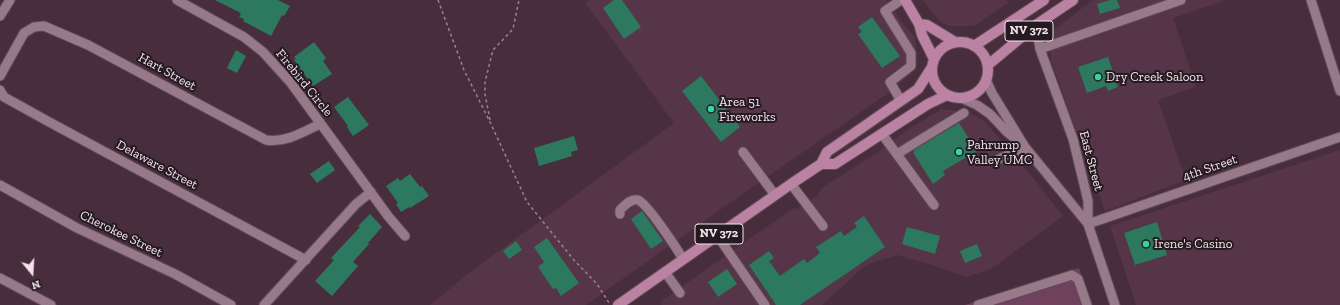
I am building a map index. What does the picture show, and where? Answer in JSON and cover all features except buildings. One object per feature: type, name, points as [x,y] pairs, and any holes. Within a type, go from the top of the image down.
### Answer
[{"type":"main road","points":[[905,0],[920,24],[922,35],[933,63],[932,75],[940,90],[947,95],[961,98],[976,93],[982,87],[988,73],[988,65],[981,51],[974,46],[962,42],[955,42],[927,24],[920,24]]},
{"type":"main road","name":"NV 372","points":[[974,46],[1044,0]]},
{"type":"main road","name":"NV 372","points":[[988,65],[1036,25],[1073,0]]},
{"type":"main road","name":"NV 372","points":[[822,164],[827,152],[918,89],[939,51],[946,45],[955,42]]},
{"type":"main road","name":"NV 372","points":[[618,305],[775,195],[822,164],[835,164],[928,104],[947,95]]},
{"type":"street","points":[[0,16],[10,0]]},
{"type":"street","name":"Firebird Circle","points":[[177,0],[244,37],[263,52],[291,83],[370,192],[405,236]]},
{"type":"street","points":[[901,0],[885,11],[911,53],[911,66],[890,82],[901,101]]},
{"type":"street","points":[[1040,49],[1180,0]]},
{"type":"street","points":[[1311,0],[1340,91]]},
{"type":"street","name":"East Street","points":[[1036,25],[1040,49],[1073,139],[1088,201],[1088,224],[1115,305]]},
{"type":"street","name":"Hart Street","points":[[0,76],[24,33],[34,27],[44,26],[88,45],[266,140],[275,142],[290,138],[320,124]]},
{"type":"street","points":[[986,80],[1025,147],[1088,224]]},
{"type":"street","name":"Delaware Street","points":[[0,90],[4,97],[50,123],[306,260]]},
{"type":"street","points":[[961,98],[977,105],[990,114],[1006,131],[1025,147]]},
{"type":"street","points":[[897,154],[964,113]]},
{"type":"street","points":[[882,134],[934,205]]},
{"type":"street","name":"4th Street","points":[[1088,224],[1340,137]]},
{"type":"street","points":[[999,159],[1025,147]]},
{"type":"street","points":[[743,152],[775,195]]},
{"type":"street","points":[[791,184],[823,226]]},
{"type":"street","name":"Cherokee Street","points":[[0,185],[77,228],[175,274],[231,305]]},
{"type":"street","points":[[264,305],[356,204],[370,192]]},
{"type":"street","points":[[620,214],[620,210],[627,203],[635,200],[642,202],[664,230],[683,259]]},
{"type":"street","points":[[718,235],[765,305]]},
{"type":"street","points":[[665,272],[680,293]]},
{"type":"street","points":[[978,305],[1005,301],[1072,275],[1078,279],[1087,305]]},
{"type":"street","points":[[0,278],[51,305]]},
{"type":"path","points":[[438,0],[464,70],[527,202],[573,260],[597,284],[610,305]]},
{"type":"path","points":[[490,122],[485,94],[485,82],[493,50],[513,29],[519,0]]},
{"type":"shaded area","points":[[589,0],[886,0],[915,37],[917,55],[911,74],[887,94],[586,305],[430,305],[469,273],[674,123],[585,3]]},
{"type":"shaded area","points":[[923,0],[1007,0],[1008,3],[974,26],[949,26],[939,21]]},
{"type":"shaded area","points":[[1093,0],[1226,0],[1173,18],[1196,87],[1158,100],[1186,180],[1105,211],[1051,60],[1051,32]]},
{"type":"shaded area","points":[[942,109],[970,113],[983,120],[1019,160],[1063,216],[991,269],[966,277],[897,255],[866,265],[822,305],[662,305],[660,302],[792,209],[798,208],[817,196],[821,189],[884,148],[908,129]]},
{"type":"shaded area","points":[[1340,150],[1340,305],[1136,305],[1110,226]]},
{"type":"shaded area","points":[[1079,268],[1091,305],[965,305]]},
{"type":"place","name":"Dry Creek Saloon","points":[[1098,77]]},
{"type":"place","name":"Area 51 Fireworks","points":[[711,109]]},
{"type":"place","name":"Pahrump Valley UMC","points":[[959,152]]},
{"type":"place","name":"Irene's Casino","points":[[1146,244]]}]
